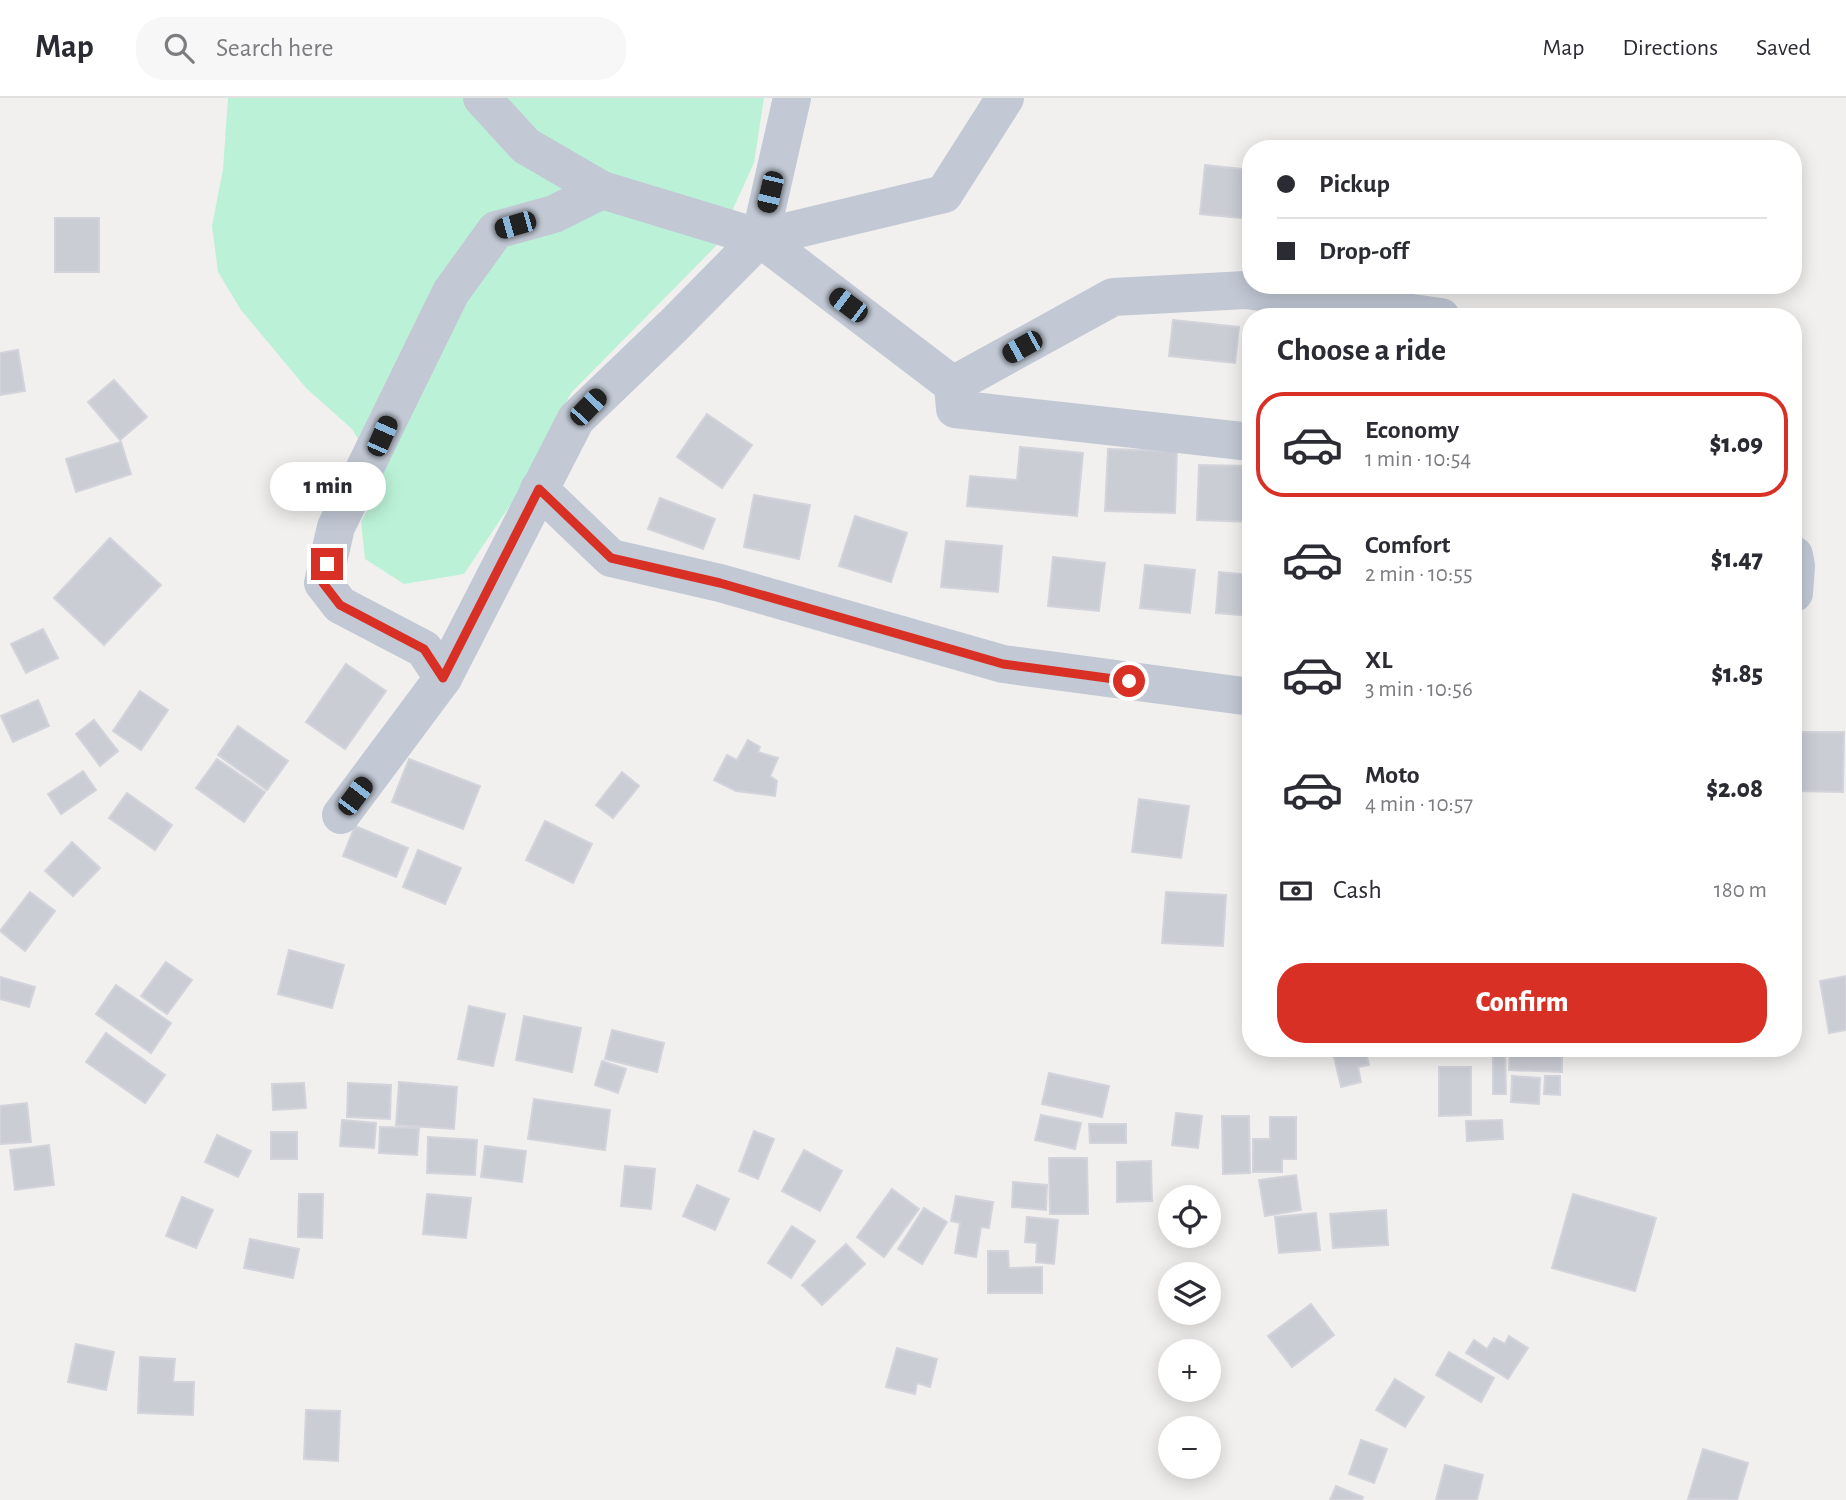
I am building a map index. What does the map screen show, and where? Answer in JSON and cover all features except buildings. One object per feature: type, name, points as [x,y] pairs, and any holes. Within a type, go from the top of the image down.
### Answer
[{"type":"street","points":[[482,98],[526,146],[602,191],[760,238],[953,385],[955,409],[1242,441]]},
{"type":"street","points":[[341,815],[443,678],[576,419],[760,238],[792,98]]},
{"type":"street","points":[[760,238],[944,194],[1004,98]]},
{"type":"street","points":[[443,678],[424,649],[340,605],[323,583],[336,527],[451,292],[496,230],[554,214],[602,191]]},
{"type":"street","points":[[953,385],[1113,297],[1242,290]]},
{"type":"street","points":[[1275,294],[1376,308]]},
{"type":"street","points":[[539,489],[611,558],[720,583],[1003,664],[1242,696]]},
{"type":"green space","points":[[228,98],[764,98],[754,163],[716,246],[571,393],[519,492],[464,574],[404,584],[365,559],[361,522],[382,480],[352,429],[306,388],[241,310],[218,272],[212,226],[223,169]]},
{"type":"route","points":[[327,564],[323,583],[340,605],[424,649],[443,678],[539,489],[611,558],[720,583],[1003,664],[1129,681]]}]
